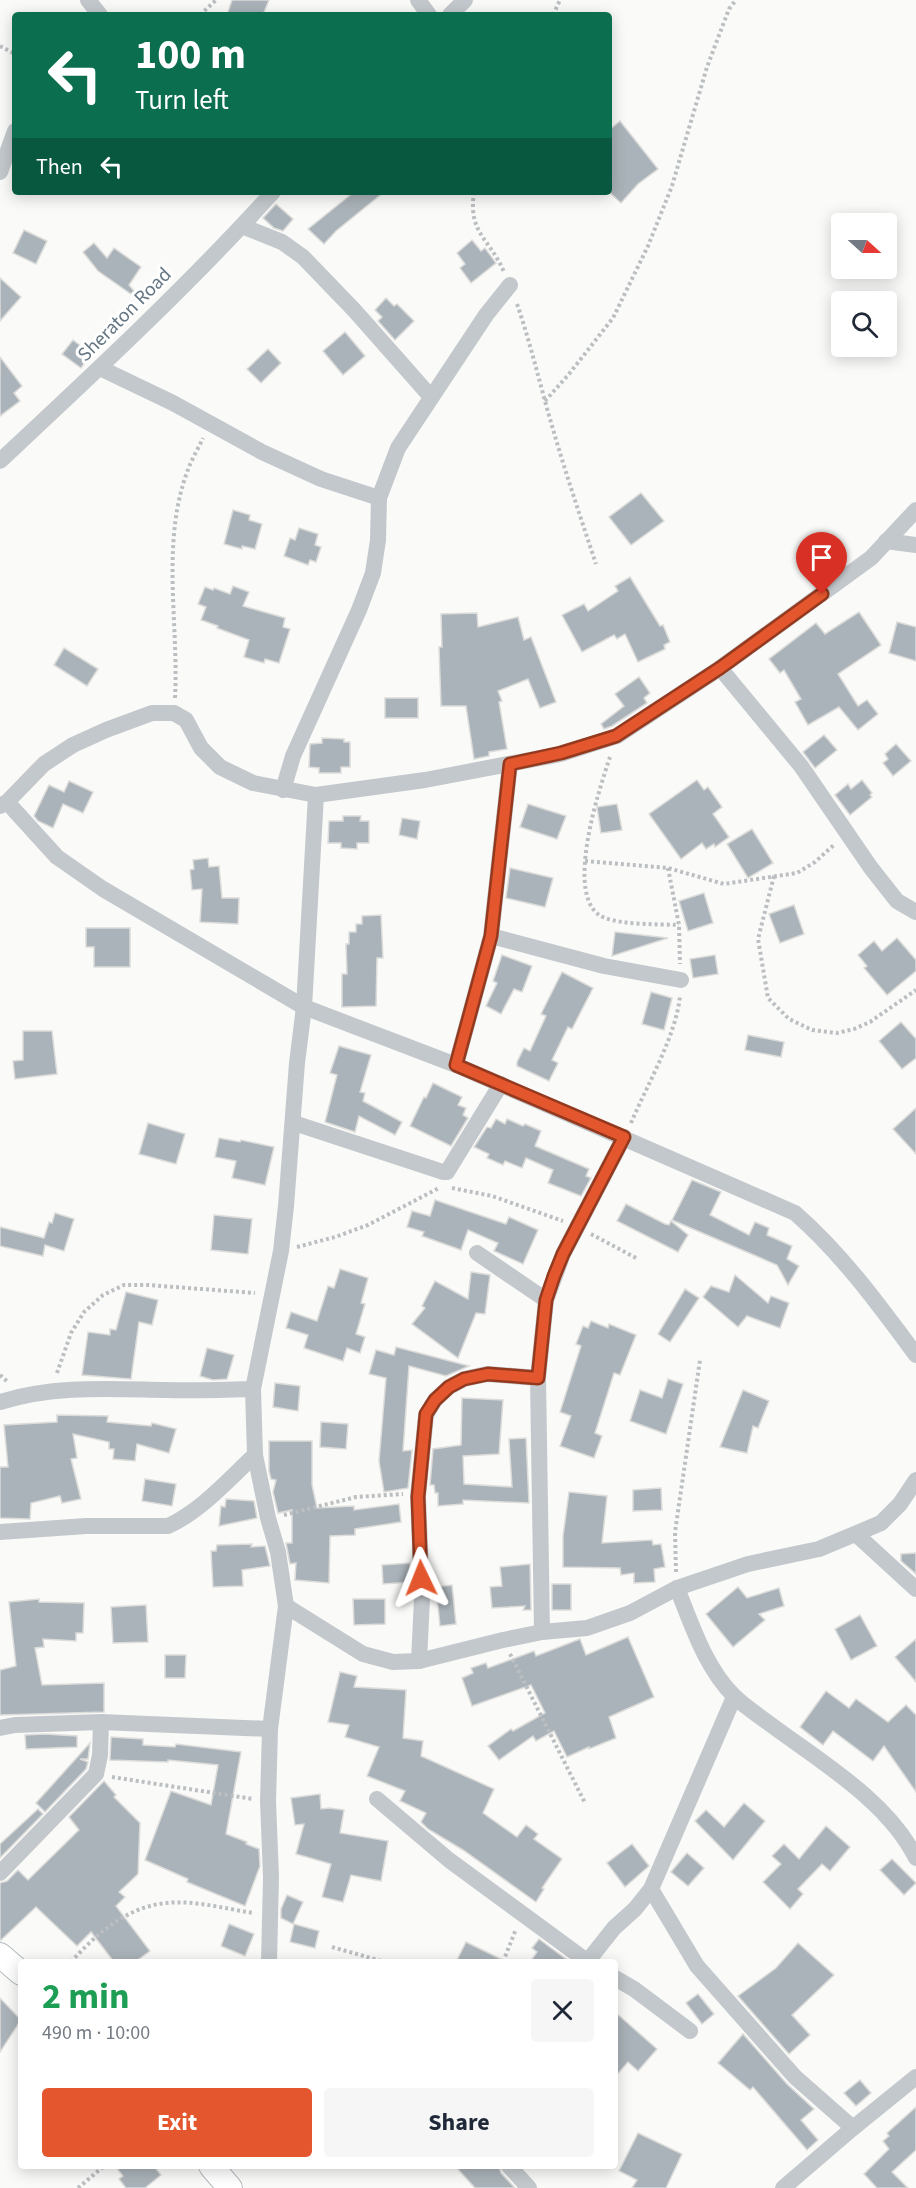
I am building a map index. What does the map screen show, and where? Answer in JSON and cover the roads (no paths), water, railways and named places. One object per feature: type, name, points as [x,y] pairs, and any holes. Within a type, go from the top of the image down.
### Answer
[{"type":"main road","points":[[0,1955],[18,1970]]},
{"type":"main road","points":[[214,2169],[230,2188]]},
{"type":"street","points":[[88,0],[98,12]]},
{"type":"street","points":[[453,12],[465,0]]},
{"type":"street","points":[[0,172],[12,139]]},
{"type":"street","name":"Sheraton Road","points":[[0,461],[100,368],[270,195]]},
{"type":"street","points":[[242,226],[282,242],[303,257],[355,311],[431,397]]},
{"type":"street","points":[[283,790],[293,756],[359,610],[373,573],[378,540],[379,498],[398,448],[486,315],[510,285]]},
{"type":"street","points":[[100,368],[144,387],[262,452],[311,475],[379,498]]},
{"type":"street","points":[[916,510],[872,558],[720,668],[616,736],[561,753],[510,764],[425,780],[316,795],[253,783],[220,767],[201,748],[186,720],[174,713],[152,713],[74,745],[44,764],[3,804],[57,857],[103,889],[304,1007],[456,1065],[795,1213],[826,1242],[869,1292],[916,1355]]},
{"type":"street","points":[[886,541],[916,545]]},
{"type":"street","points":[[720,668],[801,766],[897,901],[916,912]]},
{"type":"street","points":[[456,1065],[491,936],[510,764]]},
{"type":"street","points":[[269,1959],[270,1729],[286,1606],[278,1552],[268,1518],[255,1455],[253,1389],[281,1251],[304,1007],[316,795]]},
{"type":"street","points":[[491,936],[604,966],[681,980]]},
{"type":"street","points":[[294,1123],[447,1172],[501,1084]]},
{"type":"street","points":[[542,1632],[538,1378],[546,1300],[554,1276],[577,1227],[624,1137]]},
{"type":"street","points":[[477,1253],[546,1300]]},
{"type":"street","points":[[419,1661],[422,1599],[418,1497],[426,1414],[435,1400],[449,1387],[464,1379],[488,1374],[538,1378]]},
{"type":"street","points":[[0,1402],[23,1395],[51,1391],[112,1388],[253,1389]]},
{"type":"street","points":[[0,1532],[86,1526],[168,1526],[215,1492],[255,1455]]},
{"type":"street","points":[[286,1606],[363,1654],[393,1662],[419,1661],[542,1632],[587,1628],[630,1613],[677,1588],[748,1564],[819,1549],[857,1535],[881,1523],[900,1504],[916,1480]]},
{"type":"street","points":[[857,1535],[916,1589]]},
{"type":"street","points":[[677,1588],[716,1674],[734,1697],[884,1811],[907,1839],[916,1858]]},
{"type":"street","points":[[589,1959],[614,1928],[635,1909],[651,1889],[734,1697]]},
{"type":"street","points":[[0,1728],[15,1725],[101,1722],[270,1729]]},
{"type":"street","points":[[0,1873],[96,1774],[100,1755],[101,1722]]},
{"type":"street","points":[[377,1798],[449,1860],[583,1959]]},
{"type":"street","points":[[651,1889],[697,1966],[795,2077],[853,2128]]},
{"type":"street","points":[[618,1980],[690,2031]]},
{"type":"street","points":[[783,2188],[916,2077]]},
{"type":"street","points":[[512,2169],[529,2188]]}]
